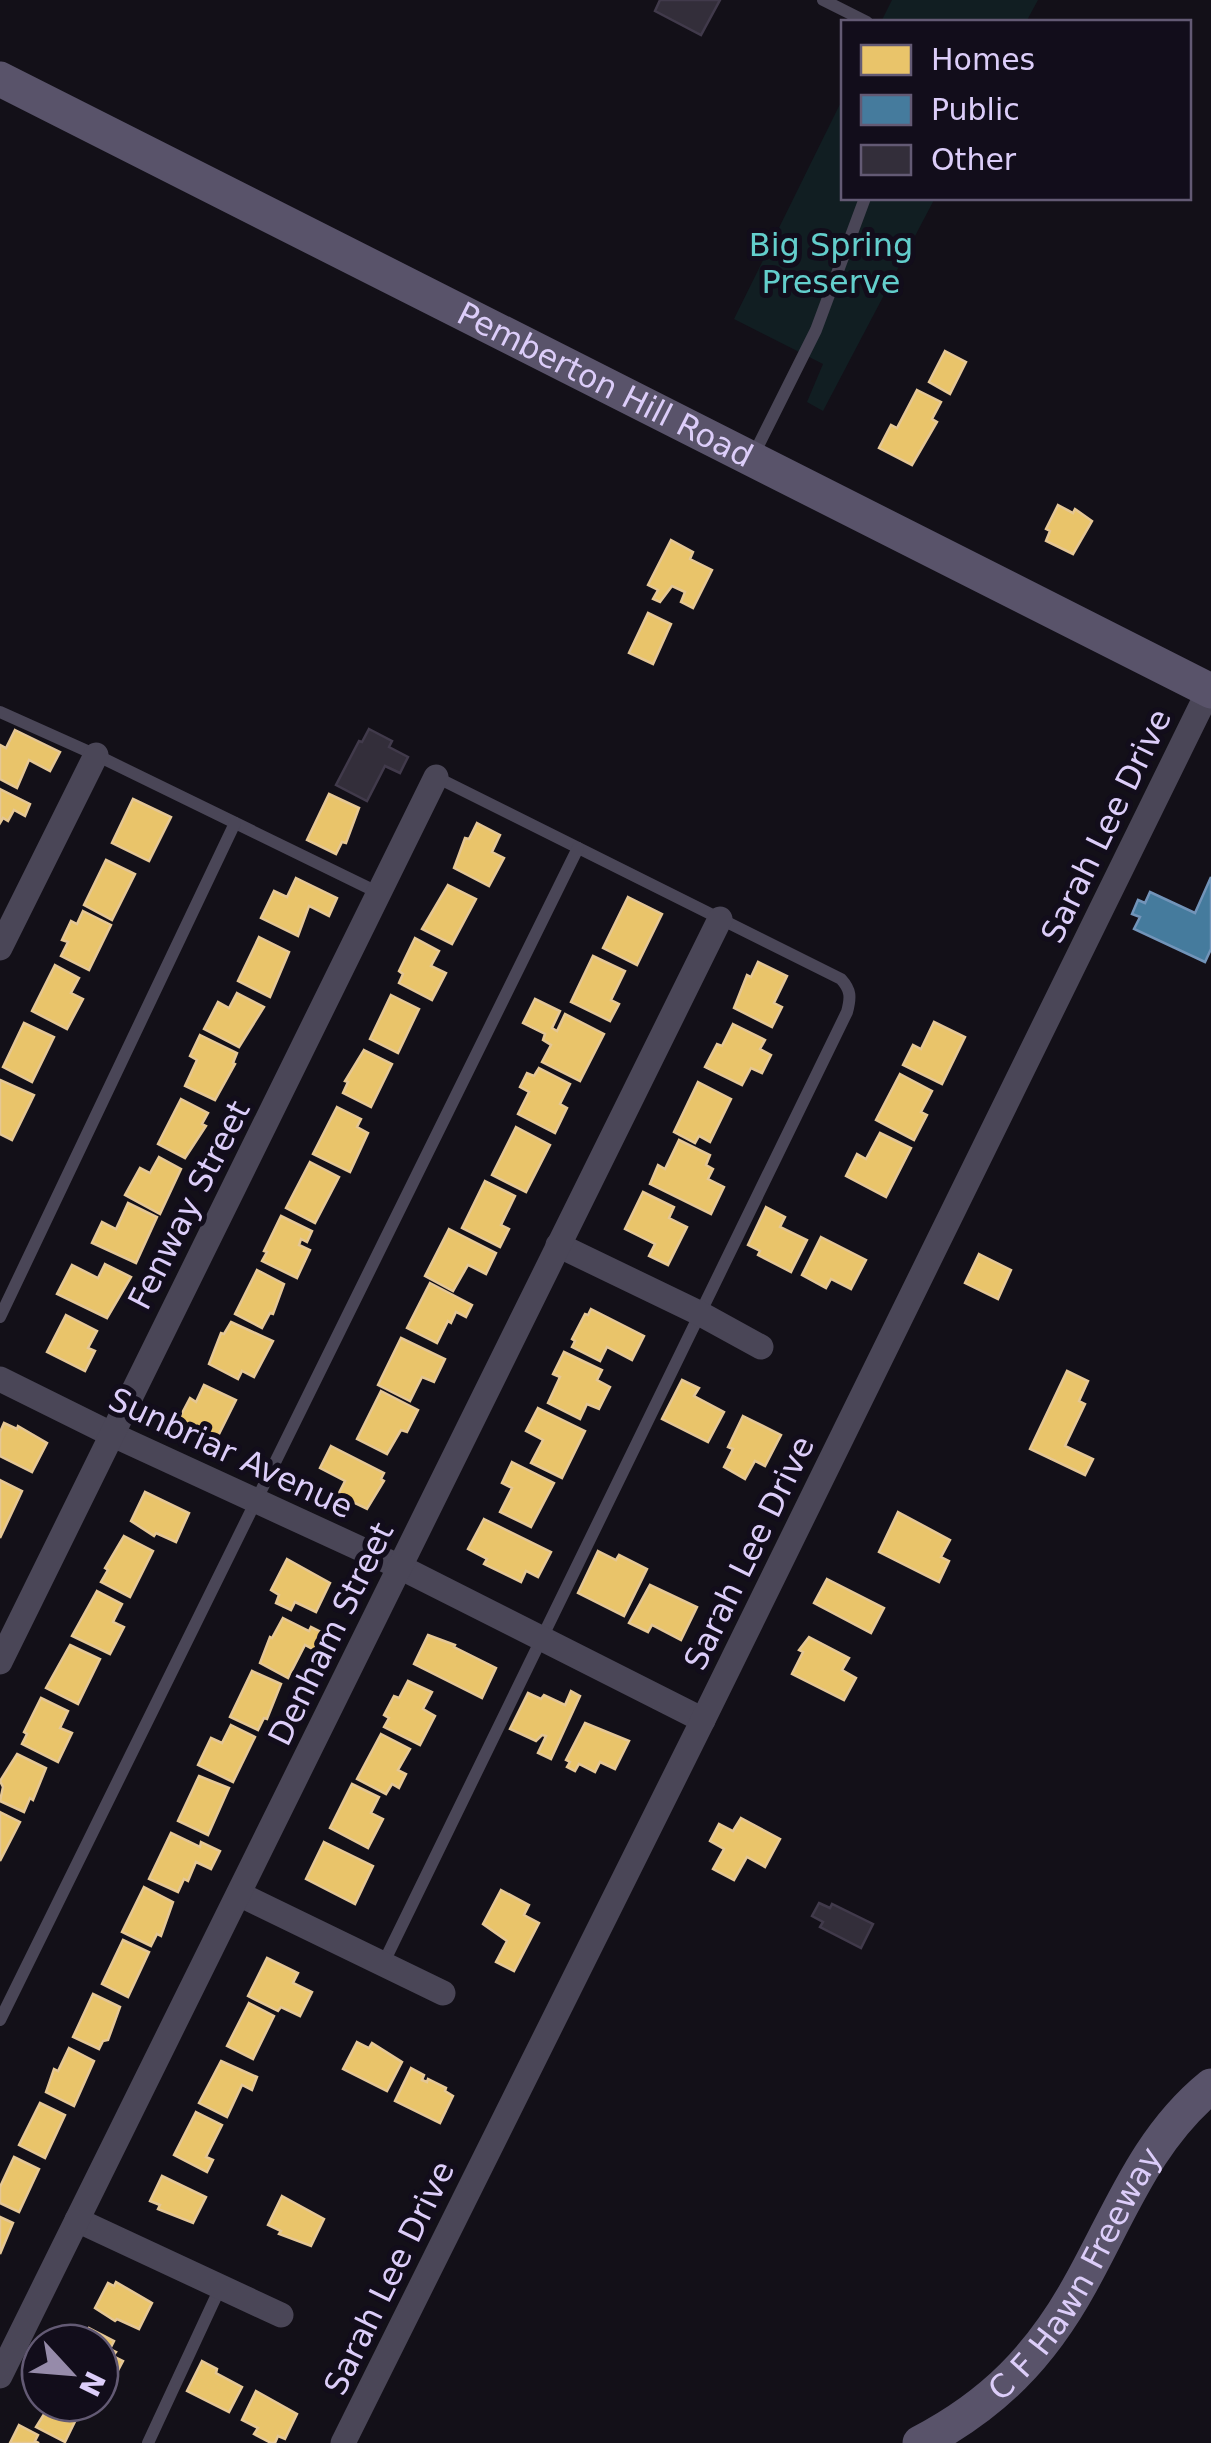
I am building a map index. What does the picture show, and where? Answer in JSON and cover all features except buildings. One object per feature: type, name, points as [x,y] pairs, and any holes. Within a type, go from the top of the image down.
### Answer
[{"type":"street","name":"Pemberton Hill Road","points":[[0,80],[1210,690]]},
{"type":"street","name":"Sarah Lee Drive","points":[[343,2443],[704,1720],[1210,690]]},
{"type":"street","points":[[0,948],[96,755]]},
{"type":"street","name":"Fenway Street","points":[[0,1662],[436,777]]},
{"type":"street","name":"Denham Street","points":[[0,2376],[720,919]]},
{"type":"street","points":[[558,1245],[699,1312],[761,1347]]},
{"type":"street","name":"Sunbriar Avenue","points":[[0,1378],[544,1637],[704,1720]]},
{"type":"street","points":[[238,1894],[443,1993]]},
{"type":"street","name":"C F Hawn Freeway","points":[[920,2443],[962,2421],[1028,2362],[1080,2284],[1138,2172],[1164,2133],[1211,2086]]},
{"type":"street","points":[[77,2220],[281,2316]]},
{"type":"lane","points":[[822,0],[863,20]]},
{"type":"lane","points":[[751,459],[816,330],[864,200]]},
{"type":"lane","points":[[0,712],[381,894]]},
{"type":"lane","points":[[383,1964],[851,998],[849,987],[841,979],[436,777]]},
{"type":"lane","points":[[0,1317],[235,823]]},
{"type":"lane","points":[[0,2020],[578,848]]},
{"type":"lane","points":[[148,2443],[220,2288]]},
{"type":"green space","points":[[892,0],[1038,0],[1027,20],[882,20]]},
{"type":"green space","name":"Big Spring Preserve","points":[[841,102],[841,200],[934,200],[823,411],[807,402],[823,364],[734,319]]}]
